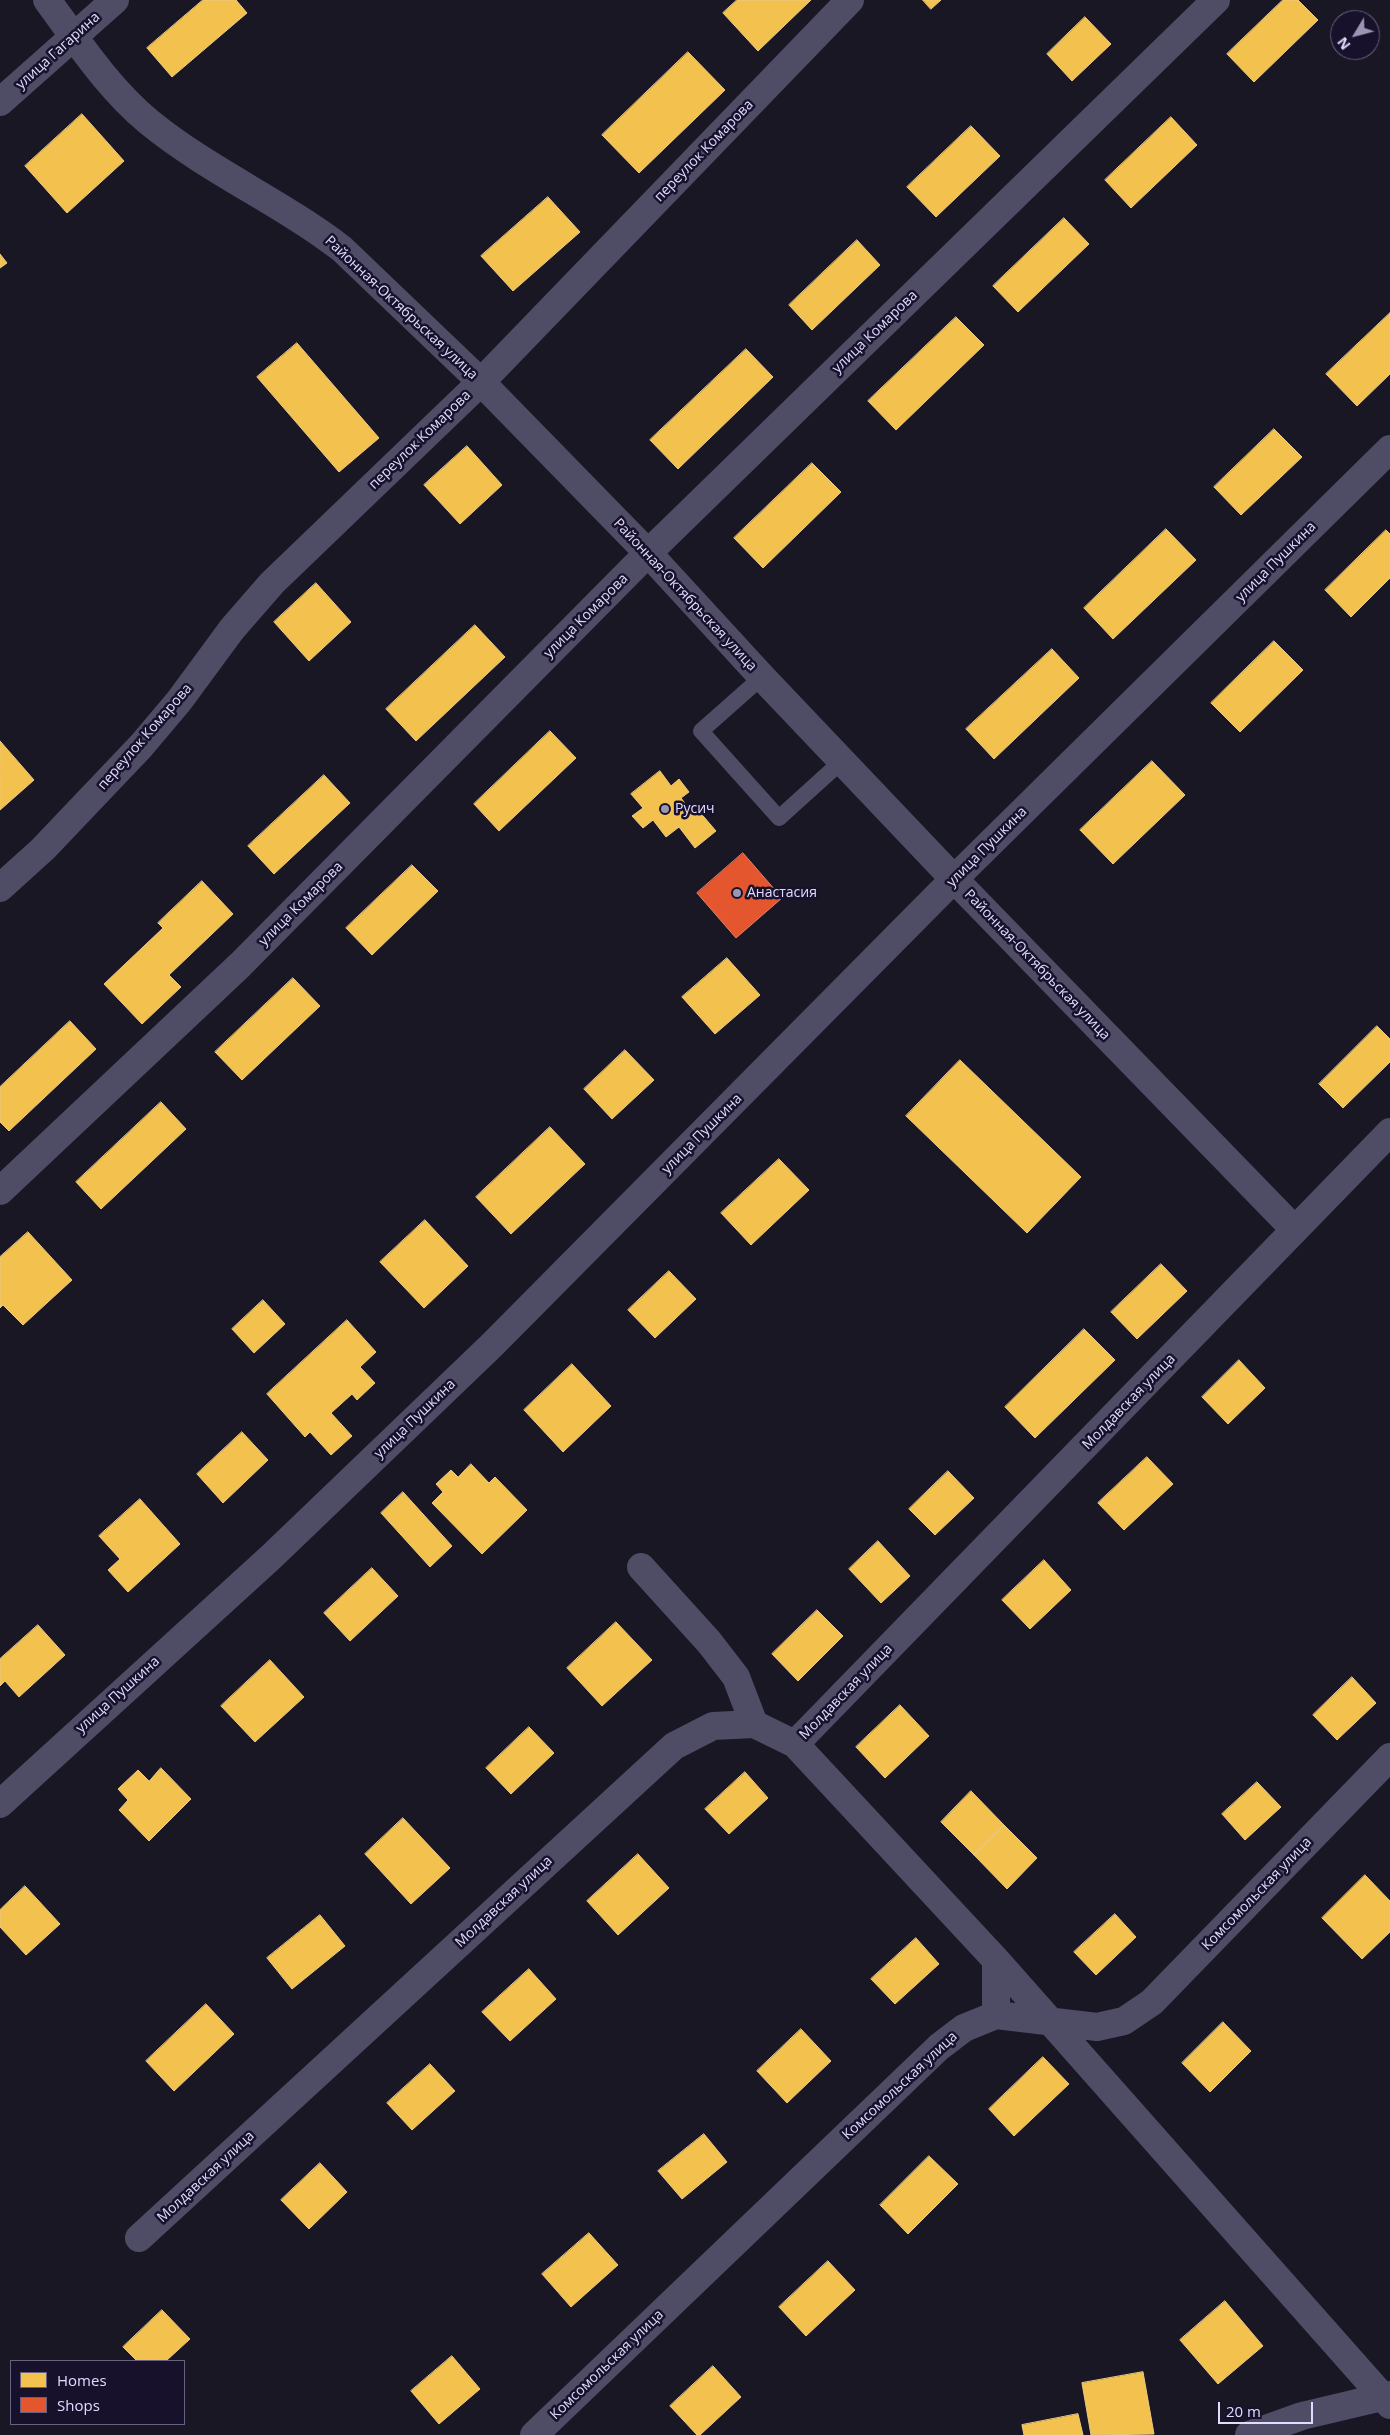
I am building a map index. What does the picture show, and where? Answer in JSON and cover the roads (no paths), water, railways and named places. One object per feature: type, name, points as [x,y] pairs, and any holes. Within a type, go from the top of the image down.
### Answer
[{"type":"street","name":"Районная-Октябрьская улица","points":[[47,0],[73,36],[128,104],[183,148],[318,231],[342,249],[481,382],[648,553],[762,677],[954,879],[1294,1229]]},
{"type":"street","name":"улица Гагарина","points":[[0,102],[115,0]]},
{"type":"street","name":"переулок Комарова","points":[[0,888],[43,849],[141,746],[179,701],[232,629],[272,583],[481,382],[850,0]]},
{"type":"street","name":"улица Комарова","points":[[0,1191],[240,965],[648,553],[1216,0]]},
{"type":"street","name":"улица Пушкина","points":[[0,1804],[272,1557],[492,1345],[954,879],[1390,449]]},
{"type":"street","name":"Молдавская улица","points":[[139,2238],[674,1746],[713,1726],[754,1724],[795,1744],[1177,1354],[1294,1229],[1390,1132]]},
{"type":"street","points":[[641,1568],[709,1642],[736,1678],[754,1724]]},
{"type":"street","points":[[795,1744],[996,1960],[1387,2399]]},
{"type":"street","name":"Комсомольская улица","points":[[534,2435],[939,2047],[964,2028],[996,2015],[1097,2027],[1124,2021],[1152,2002],[1390,1757]]},
{"type":"street","points":[[996,1960],[996,2015]]},
{"type":"street","points":[[1249,2435],[1302,2416],[1387,2399]]},
{"type":"lane","points":[[762,677],[701,731],[779,818],[842,761]]},
{"type":"place","name":"Русич","points":[[665,809]]},
{"type":"place","name":"Анастасия","points":[[737,893]]}]
